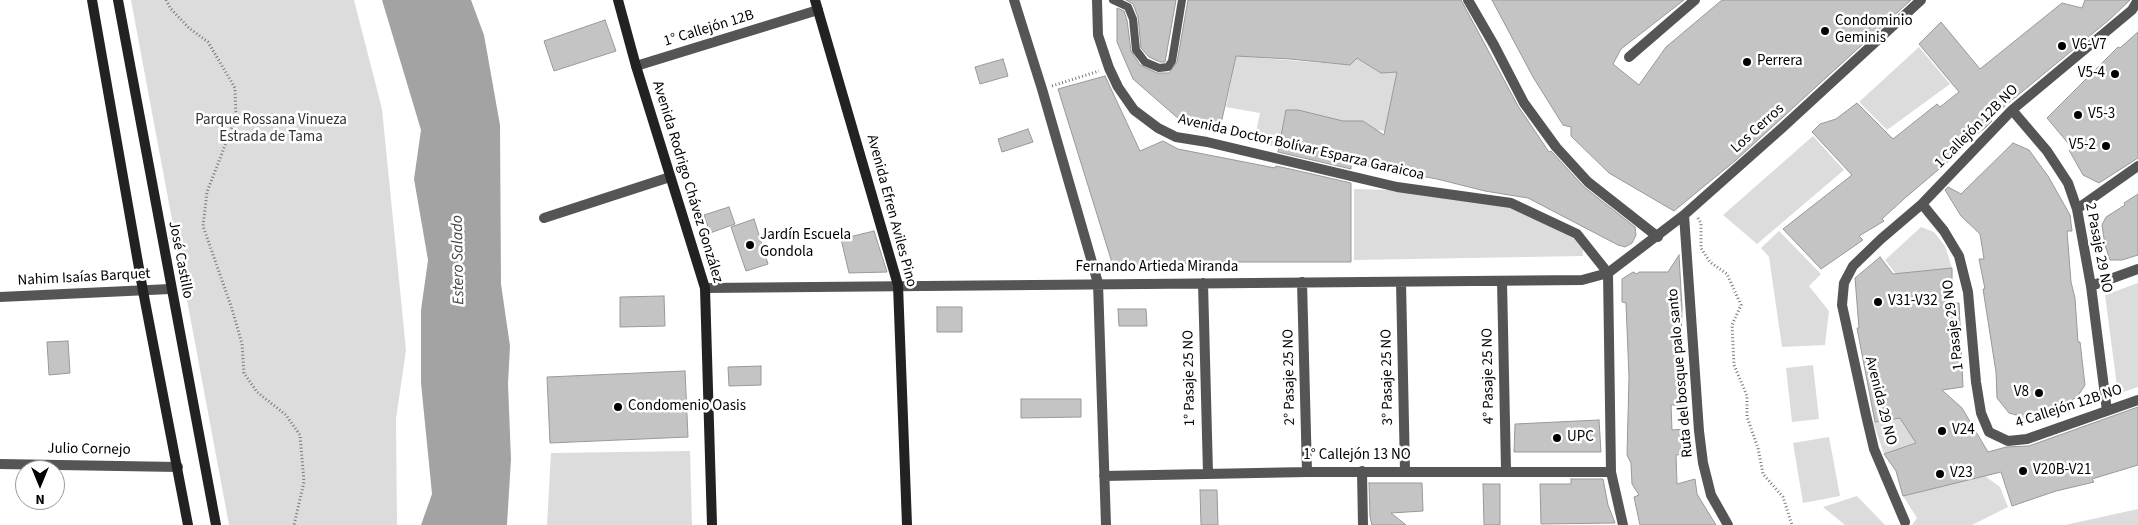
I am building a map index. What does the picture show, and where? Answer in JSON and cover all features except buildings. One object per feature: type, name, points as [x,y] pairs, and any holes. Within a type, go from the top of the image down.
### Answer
[{"type":"street","points":[[92,0],[188,525]]},
{"type":"street","name":"José Castillo","points":[[118,0],[170,289],[216,525]]},
{"type":"street","name":"Avenida Rodrigo Chávez González","points":[[618,0],[636,66],[705,288],[712,525]]},
{"type":"street","points":[[1014,0],[1042,89],[1098,284],[1106,525]]},
{"type":"street","name":"Avenida Doctor Bolívar Esparza Garaicoa","points":[[1097,0],[1098,35],[1109,68],[1121,92],[1134,110],[1158,128],[1176,137],[1207,142],[1397,187],[1511,203],[1577,234],[1608,273]]},
{"type":"street","points":[[1468,0],[1524,103],[1556,147],[1588,182],[1658,237]]},
{"type":"street","points":[[1629,57],[1695,0]]},
{"type":"street","name":"Los Cerros","points":[[1608,273],[1658,237],[1920,0]]},
{"type":"street","name":"1 Callejón 12B NO","points":[[1844,283],[1853,266],[1881,238],[1922,204],[2012,110],[2132,10],[2138,0]]},
{"type":"street","name":"1° Callejón 12B","points":[[636,66],[817,5]]},
{"type":"street","name":"Avenida Efren Aviles Pino","points":[[817,5],[898,285],[907,525]]},
{"type":"street","name":"2 Pasaje 29 NO","points":[[2012,110],[2048,151],[2068,183],[2077,209],[2091,286],[2107,411]]},
{"type":"street","points":[[2077,209],[2138,166]]},
{"type":"street","points":[[544,218],[670,177]]},
{"type":"street","name":"1 Pasaje 29 NO","points":[[1922,204],[1944,231],[1959,256],[1968,292],[1976,382],[1981,413],[1988,432],[2008,441]]},
{"type":"street","name":"Ruta del bosque palo santo","points":[[1684,214],[1698,431],[1711,495],[1728,525]]},
{"type":"street","points":[[2091,286],[2138,269]]},
{"type":"street","points":[[1608,273],[1611,472],[1623,525]]},
{"type":"street","name":"Fernando Artieda Miranda","points":[[705,288],[1582,280],[1608,273]]},
{"type":"street","name":"4° Pasaje 25 NO","points":[[1502,281],[1506,470]]},
{"type":"street","name":"2° Pasaje 25 NO","points":[[1302,282],[1307,472]]},
{"type":"street","name":"3° Pasaje 25 NO","points":[[1401,282],[1405,471]]},
{"type":"street","name":"1° Pasaje 25 NO","points":[[1203,283],[1208,473]]},
{"type":"street","name":"Avenida 29 NO","points":[[1844,283],[1842,305],[1874,449],[1905,522]]},
{"type":"street","name":"Nahim Isaías Barquet","points":[[0,297],[170,289]]},
{"type":"street","name":"4 Callejón 12B NO","points":[[2008,441],[2026,439],[2138,400]]},
{"type":"street","name":"Julio Cornejo","points":[[0,464],[178,467]]},
{"type":"street","name":"1° Callejón 13 NO","points":[[1104,476],[1362,471],[1506,470],[1611,472]]},
{"type":"street","points":[[1362,471],[1363,525]]},
{"type":"lane","points":[[1113,0],[1128,7],[1133,19],[1136,50],[1145,62],[1159,68],[1168,67],[1172,62],[1182,0]]},
{"type":"path","points":[[166,0],[170,9],[189,28],[208,42],[235,88],[236,117],[207,192],[204,226],[242,344],[244,373],[257,392],[286,415],[300,436],[304,482],[294,525]]},
{"type":"path","points":[[1042,89],[1109,68]]},
{"type":"path","points":[[1685,226],[1698,216],[1701,223],[1701,248],[1710,262],[1727,274],[1741,305],[1732,325],[1734,366],[1747,396],[1747,417],[1758,448],[1763,474],[1783,497],[1792,525]]},
{"type":"green space","name":"Parque Rossana Vinueza Estrada de Tama","points":[[131,0],[354,0],[382,109],[406,350],[396,419],[397,525],[229,525]]},
{"type":"green space","points":[[1919,47],[1950,84],[1887,130],[1859,102]]},
{"type":"green space","points":[[1236,56],[1349,65],[1357,58],[1381,73],[1397,72],[1385,131],[1376,130],[1363,121],[1344,121],[1334,122],[1279,148],[1254,141],[1260,113],[1226,107]]},
{"type":"green space","points":[[1813,136],[1844,170],[1757,244],[1723,215]]},
{"type":"green space","points":[[1354,189],[1394,190],[1510,207],[1575,239],[1583,247],[1583,256],[1354,260]]},
{"type":"green space","points":[[1921,227],[1934,232],[1945,246],[1952,268],[1896,274],[1885,260]]},
{"type":"green space","points":[[1779,231],[1821,274],[1809,286],[1829,311],[1825,345],[1782,347],[1769,257],[1761,248]]},
{"type":"green space","points":[[2138,283],[2138,387],[2118,394],[2105,295]]},
{"type":"green space","points":[[1813,365],[1819,419],[1792,422],[1786,368]]},
{"type":"green space","points":[[1900,418],[1916,443],[1884,454],[1873,422]]},
{"type":"green space","points":[[1829,437],[1840,496],[1803,503],[1793,443]]},
{"type":"green space","points":[[690,451],[692,525],[547,525],[551,453]]},
{"type":"green space","points":[[1985,476],[2000,487],[2008,507],[1972,525],[1912,525],[1917,518],[1903,496]]},
{"type":"green space","points":[[1857,496],[1885,525],[1845,525],[1823,507]]},
{"type":"green space","points":[[2138,509],[2138,525],[2065,525]]},
{"type":"water","name":"Estero Salado","points":[[382,0],[471,0],[484,35],[500,125],[501,284],[510,346],[508,384],[511,459],[507,525],[421,525],[432,494],[421,383],[421,310],[428,260],[414,179],[421,130]]},
{"type":"place","name":"Condominio Geminis","points":[[1825,31]]},
{"type":"place","name":"V6-V7","points":[[2062,46]]},
{"type":"place","name":"Perrera","points":[[1747,62]]},
{"type":"place","name":"V5-4","points":[[2115,74]]},
{"type":"place","name":"V5-3","points":[[2078,115]]},
{"type":"place","name":"V5-2","points":[[2106,146]]},
{"type":"place","name":"Jardín Escuela Gondola","points":[[750,245]]},
{"type":"place","name":"V31-V32","points":[[1878,302]]},
{"type":"place","name":"V8","points":[[2039,393]]},
{"type":"place","name":"Condomenio Oasis","points":[[618,407]]},
{"type":"place","name":"V24","points":[[1942,431]]},
{"type":"place","name":"UPC","points":[[1557,438]]},
{"type":"place","name":"V20B-V21","points":[[2023,471]]},
{"type":"place","name":"V23","points":[[1940,474]]}]
